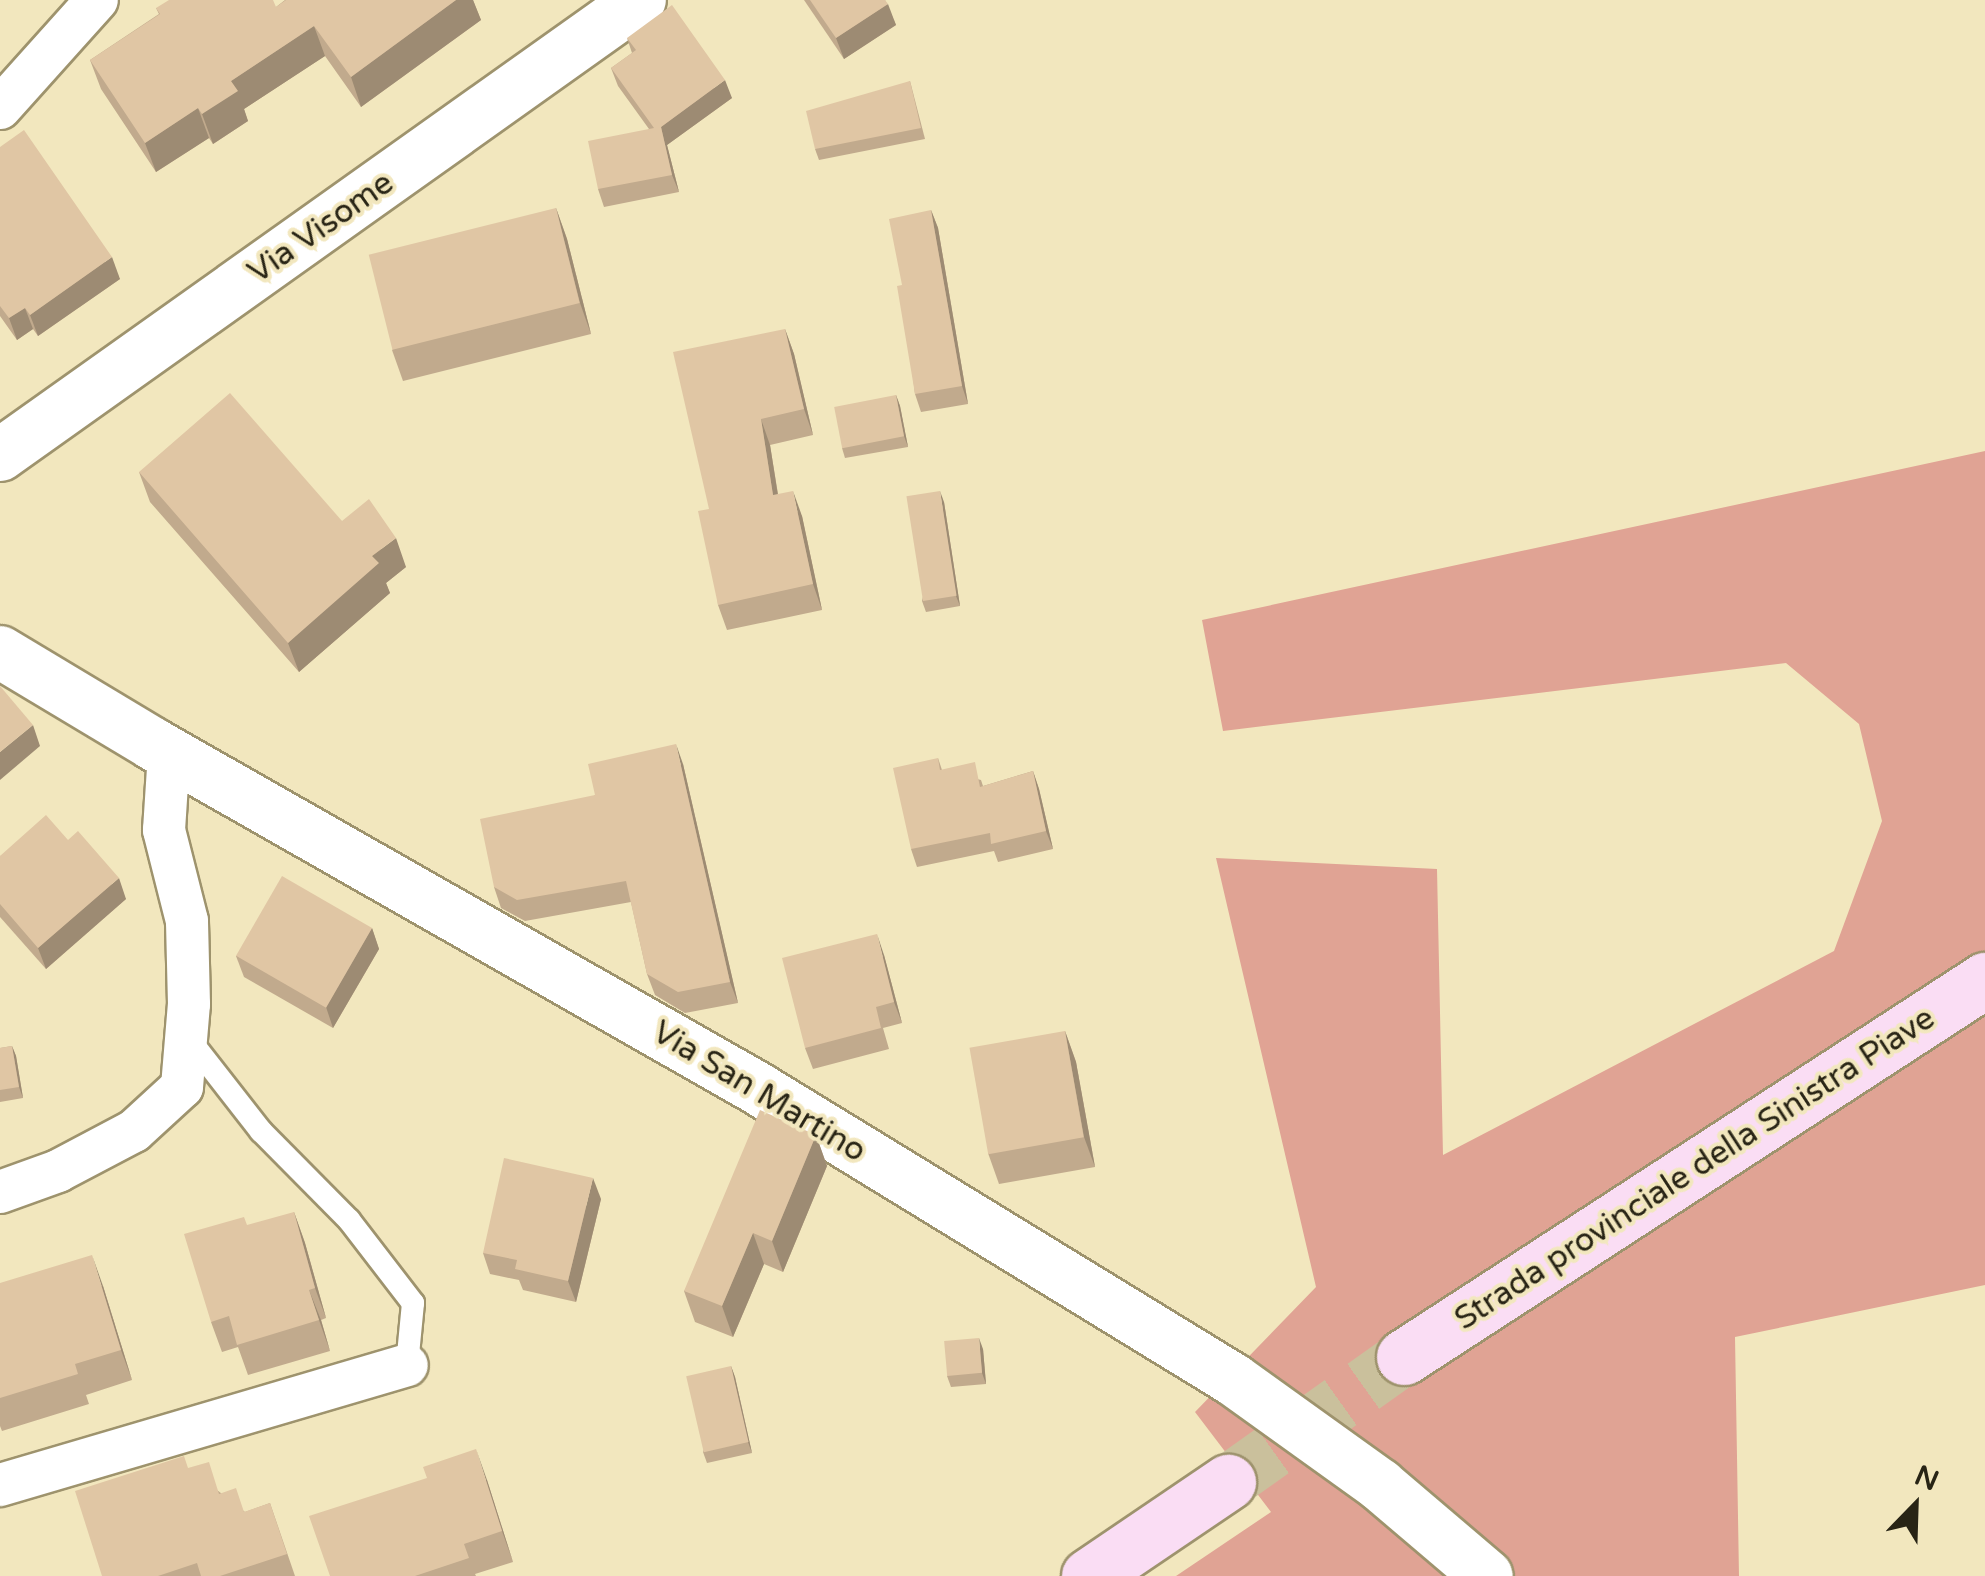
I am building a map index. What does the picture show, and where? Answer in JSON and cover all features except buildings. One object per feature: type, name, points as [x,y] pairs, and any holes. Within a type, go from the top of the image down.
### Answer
[{"type":"main road","name":"Strada provinciale della Sinistra Piave","points":[[1404,1357],[1985,980]]},
{"type":"main road","points":[[1089,1576],[1228,1482]]},
{"type":"street","points":[[0,108],[98,0]]},
{"type":"street","name":"Via Visome","points":[[0,456],[640,0]]},
{"type":"street","name":"Via San Martino","points":[[0,652],[169,753],[757,1088],[1234,1380],[1380,1485],[1487,1576]]},
{"type":"street","points":[[0,1192],[58,1171],[134,1131],[182,1086],[187,1036],[187,921],[164,830],[169,753]]},
{"type":"street","points":[[0,1486],[407,1365]]},
{"type":"lane","points":[[187,1036],[260,1131],[349,1220],[412,1303],[407,1365]]},
{"type":"shaded area","points":[[1985,451],[1985,1285],[1735,1337],[1739,1576],[1176,1576],[1271,1512],[1195,1412],[1316,1287],[1216,858],[1437,869],[1443,1155],[1834,951],[1882,821],[1859,724],[1786,663],[1223,731],[1202,620]]},
{"type":"tunnel","points":[[1228,1482],[1404,1357]]}]
